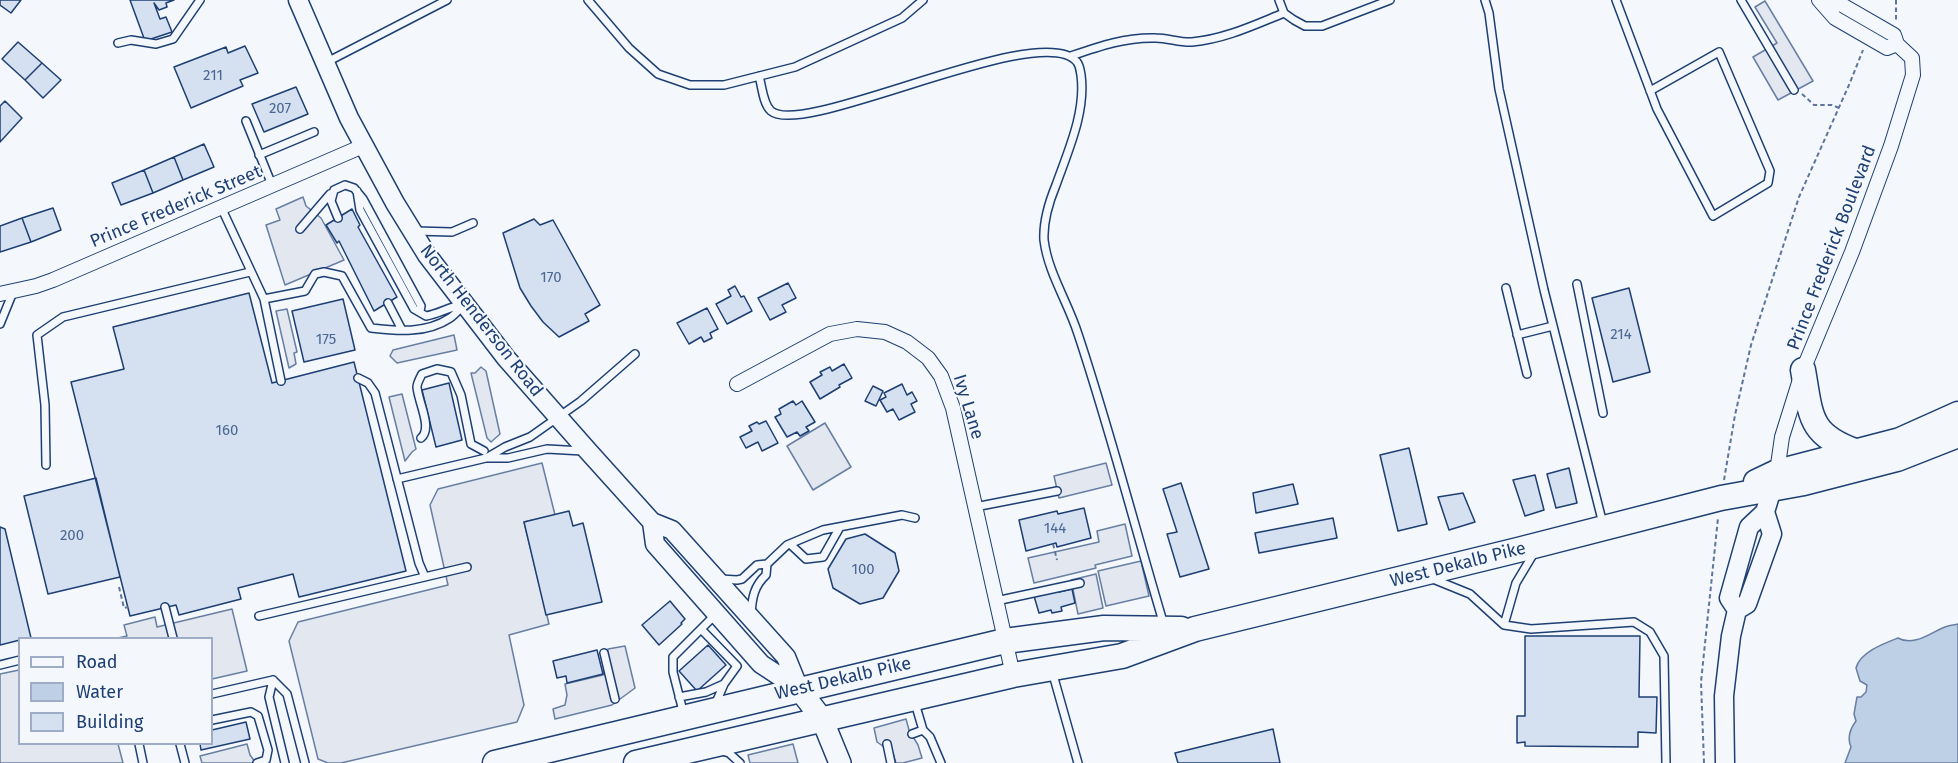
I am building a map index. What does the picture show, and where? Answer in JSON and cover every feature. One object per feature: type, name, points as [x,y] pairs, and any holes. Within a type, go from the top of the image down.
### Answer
[{"type":"highway","points":[[1803,370],[1810,411],[1820,431],[1835,444],[1855,452]]},
{"type":"highway","name":"West Dekalb Pike","points":[[495,763],[682,707],[713,710],[1005,641],[1104,628],[1167,634],[1196,629],[1721,498],[1855,452],[1900,440],[1958,414]]},
{"type":"highway","name":"West Dekalb Pike","points":[[1775,480],[1804,483],[1897,459],[1958,435]]},
{"type":"highway","name":"West Dekalb Pike","points":[[636,763],[1013,675],[1122,656],[1167,634]]},
{"type":"main road","name":"North Henderson Road","points":[[298,0],[363,146],[427,255],[506,358],[588,451],[652,522],[672,530],[786,657],[799,689],[822,719],[840,763]]},
{"type":"main road","points":[[1725,763],[1724,696],[1731,636],[1737,610],[1729,598],[1749,527],[1765,512],[1775,480]]},
{"type":"main road","name":"North Henderson Road","points":[[652,522],[655,544],[761,664],[799,689]]},
{"type":"street","name":"Prince Frederick Boulevard","points":[[1819,0],[1835,18],[1867,38],[1887,48],[1894,39]]},
{"type":"street","name":"Prince Frederick Boulevard","points":[[1775,480],[1782,437],[1803,370],[1852,252],[1891,146],[1913,75],[1912,58],[1894,39],[1842,5],[1819,0]]},
{"type":"street","name":"Prince Frederick Street","points":[[7,293],[53,280],[363,146]]},
{"type":"street","name":"Ivy Lane","points":[[737,384],[830,334],[857,329],[885,332],[907,342],[928,358],[941,376],[953,408],[1013,675]]},
{"type":"lane","points":[[118,44],[131,40],[156,44],[173,39],[200,0]]},
{"type":"lane","points":[[325,63],[447,0]]},
{"type":"lane","points":[[588,0],[629,48],[658,74],[690,85],[724,85],[795,67],[902,18],[923,0]]},
{"type":"lane","points":[[1279,0],[1284,13],[1305,26],[1323,26],[1390,0]]},
{"type":"lane","points":[[1485,0],[1489,13],[1499,89],[1553,326],[1604,528]]},
{"type":"lane","points":[[1616,0],[1657,110],[1713,216],[1768,183],[1770,171],[1719,52],[1650,91]]},
{"type":"lane","points":[[1741,0],[1794,90]]},
{"type":"lane","points":[[759,76],[767,106],[772,112],[781,116],[819,111],[1003,58],[1047,52],[1071,56],[1113,42],[1138,38],[1168,38],[1189,42],[1212,39],[1284,13]]},
{"type":"lane","points":[[1071,56],[1079,64],[1082,83],[1080,109],[1047,208],[1044,240],[1053,273],[1078,331],[1167,634]]},
{"type":"lane","points":[[246,121],[272,185]]},
{"type":"lane","points":[[259,155],[314,132]]},
{"type":"lane","points":[[300,229],[334,190],[345,185],[357,191],[360,210],[414,309],[426,316],[436,314],[447,307],[464,305]]},
{"type":"lane","points":[[334,190],[331,201],[338,218]]},
{"type":"lane","points":[[221,207],[264,299],[281,381]]},
{"type":"lane","points":[[412,231],[452,232],[473,223]]},
{"type":"lane","points":[[46,465],[45,405],[37,335],[63,317],[250,272]]},
{"type":"lane","points":[[264,299],[305,291],[315,274],[324,272],[342,276],[371,328],[397,332],[423,329],[449,319],[464,305]]},
{"type":"lane","points":[[1576,284],[1604,413]]},
{"type":"lane","points":[[1506,288],[1527,374]]},
{"type":"lane","points":[[0,324],[7,293]]},
{"type":"lane","points":[[388,303],[402,330]]},
{"type":"lane","points":[[1517,335],[1553,326]]},
{"type":"lane","points":[[398,479],[485,455],[530,437],[581,401],[635,354]]},
{"type":"lane","points":[[421,438],[425,435],[427,425],[422,414],[417,385],[422,374],[437,369],[451,372],[460,395],[471,444],[485,455],[508,458],[555,448],[588,451]]},
{"type":"lane","points":[[358,378],[368,382],[375,393],[419,563],[425,577]]},
{"type":"lane","points":[[975,507],[1057,491]]},
{"type":"lane","points":[[715,578],[737,580],[746,576],[757,565],[767,564],[790,544],[823,530],[902,515],[915,518]]},
{"type":"lane","points":[[790,544],[806,559],[823,556],[840,526]]},
{"type":"lane","points":[[1504,625],[1516,583],[1538,545]]},
{"type":"lane","points":[[750,618],[754,591],[766,575],[767,564]]},
{"type":"lane","points":[[260,616],[467,567]]},
{"type":"lane","points":[[1419,574],[1470,594],[1504,625],[1530,629],[1634,622],[1650,632],[1664,656],[1666,763]]},
{"type":"lane","points":[[996,601],[1080,583]]},
{"type":"lane","points":[[165,607],[172,637]]},
{"type":"lane","points":[[717,614],[673,657],[673,672],[682,707],[724,684]]},
{"type":"lane","points":[[701,629],[737,666],[724,684],[713,710]]},
{"type":"lane","points":[[604,653],[615,699]]},
{"type":"lane","points":[[0,665],[18,660]]},
{"type":"lane","points":[[1051,669],[1078,763]]},
{"type":"lane","points":[[213,694],[273,680]]},
{"type":"lane","points":[[273,680],[269,698],[285,763]]},
{"type":"lane","points":[[273,680],[287,694],[305,763]]},
{"type":"lane","points":[[913,698],[923,730],[930,737],[941,763]]},
{"type":"lane","points":[[213,720],[251,712],[258,716],[268,750],[266,760],[257,763]]},
{"type":"lane","points":[[912,734],[923,730]]},
{"type":"lane","points":[[887,744],[891,763]]},
{"type":"lane","points":[[139,745],[143,763]]},
{"type":"lane","points":[[180,745],[185,763]]},
{"type":"lane","points":[[701,748],[729,753],[740,763]]},
{"type":"path","points":[[1894,39],[1896,0]]},
{"type":"path","points":[[1704,763],[1701,682],[1711,570],[1735,415],[1751,345],[1799,197],[1867,38]]},
{"type":"path","points":[[1794,90],[1814,105],[1832,105],[1839,108]]},
{"type":"path","points":[[1053,544],[1057,560]]},
{"type":"path","points":[[119,586],[124,608],[128,607]]},
{"type":"shaded area","points":[[1765,1],[1813,81],[1778,100],[1753,57],[1777,43],[1755,7]]},
{"type":"shaded area","points":[[303,197],[306,206],[321,218],[344,260],[285,285],[266,225],[280,220],[276,209]]},
{"type":"shaded area","points":[[287,309],[297,352],[294,353],[296,364],[289,368],[276,311]]},
{"type":"shaded area","points":[[454,335],[457,350],[397,363],[390,356],[393,350]]},
{"type":"shaded area","points":[[481,367],[486,371],[500,434],[491,442],[487,438],[471,373],[475,373]]},
{"type":"shaded area","points":[[402,394],[416,449],[405,461],[389,397]]},
{"type":"shaded area","points":[[825,423],[851,467],[813,490],[787,446]]},
{"type":"shaded area","points":[[542,463],[555,515],[524,522],[549,624],[509,635],[524,705],[517,722],[341,763],[328,763],[318,759],[289,641],[298,622],[448,585],[430,505],[438,489]]},
{"type":"shaded area","points":[[1106,463],[1112,485],[1059,498],[1054,476]]},
{"type":"shaded area","points":[[1125,524],[1132,556],[1095,565],[1096,568],[1034,583],[1028,558],[1099,542],[1097,531]]},
{"type":"shaded area","points":[[1141,561],[1149,596],[1106,606],[1098,571]]},
{"type":"shaded area","points":[[1096,574],[1103,608],[1078,614],[1071,580]]},
{"type":"shaded area","points":[[232,609],[247,671],[213,679],[213,637],[122,637],[127,636],[124,625],[155,617],[157,627]]},
{"type":"shaded area","points":[[625,646],[635,688],[612,705],[555,719],[553,709],[565,705],[567,695],[565,684],[603,675],[608,649]]},
{"type":"shaded area","points":[[18,670],[18,745],[118,745],[123,763],[0,763],[0,674]]},
{"type":"shaded area","points":[[906,719],[922,758],[896,763],[893,753],[877,742],[874,728]]},
{"type":"shaded area","points":[[247,744],[250,755],[256,763],[202,763],[200,756]]},
{"type":"shaded area","points":[[793,744],[798,763],[750,763],[748,755]]},
{"type":"water","points":[[1958,624],[1958,763],[1845,763],[1851,747],[1850,734],[1856,721],[1854,714],[1857,697],[1861,697],[1866,692],[1867,685],[1860,681],[1856,668],[1862,657],[1898,638],[1911,641]]},
{"type":"building","points":[[0,0],[21,0],[11,13],[0,5]]},
{"type":"building","points":[[130,0],[174,0],[166,3],[167,7],[159,10],[154,3],[160,19],[166,17],[172,32],[145,41]]},
{"type":"building","points":[[18,42],[42,63],[25,80],[2,59]]},
{"type":"building","points":[[245,46],[258,73],[240,80],[243,86],[191,108],[174,67],[226,47],[228,53]]},
{"type":"building","points":[[42,63],[61,80],[43,98],[25,80]]},
{"type":"building","points":[[296,87],[308,114],[264,132],[252,104]]},
{"type":"building","points":[[5,101],[22,118],[0,142],[0,106]]},
{"type":"building","points":[[204,144],[214,167],[183,180],[174,157]]},
{"type":"building","points":[[174,157],[183,180],[153,193],[144,170]]},
{"type":"building","points":[[144,170],[153,193],[121,205],[112,183]]},
{"type":"building","points":[[53,208],[61,230],[31,242],[22,218]]},
{"type":"building","points":[[352,209],[360,225],[358,227],[397,297],[374,311],[339,241],[337,243],[326,225]]},
{"type":"building","points":[[22,218],[31,242],[0,252],[0,226]]},
{"type":"building","points":[[534,219],[540,225],[553,220],[600,305],[585,314],[589,321],[559,337],[543,322],[520,288],[503,233]]},
{"type":"building","points":[[788,283],[796,298],[782,305],[786,312],[770,320],[758,298]]},
{"type":"building","points":[[735,286],[741,297],[744,296],[752,311],[727,324],[716,304],[731,296],[728,290]]},
{"type":"building","points":[[1629,288],[1650,372],[1613,382],[1592,298]]},
{"type":"building","points":[[249,293],[272,383],[354,362],[406,571],[299,597],[293,574],[238,588],[241,599],[179,615],[176,605],[130,616],[71,382],[124,369],[113,327]]},
{"type":"building","points":[[343,299],[355,350],[304,362],[292,311]]},
{"type":"building","points":[[707,308],[718,329],[710,333],[712,338],[704,342],[701,337],[689,344],[677,323]]},
{"type":"building","points":[[844,364],[852,378],[820,399],[810,382],[822,375],[820,372],[830,367],[832,371]]},
{"type":"building","points":[[449,383],[462,440],[436,447],[422,390]]},
{"type":"building","points":[[902,384],[907,395],[912,392],[917,401],[911,404],[915,412],[899,420],[893,409],[887,412],[880,400],[886,397],[884,393]]},
{"type":"building","points":[[873,386],[883,391],[876,406],[865,401]]},
{"type":"building","points":[[793,401],[796,405],[802,401],[815,422],[806,427],[809,431],[800,436],[797,432],[787,437],[775,417],[781,414],[779,409]]},
{"type":"building","points":[[766,421],[778,443],[762,451],[758,442],[746,448],[740,437],[752,431],[749,426]]},
{"type":"building","points":[[1409,448],[1427,524],[1398,531],[1380,455]]},
{"type":"building","points":[[1569,468],[1577,503],[1556,508],[1547,474]]},
{"type":"building","points":[[1535,475],[1544,510],[1525,516],[1513,480]]},
{"type":"building","points":[[96,478],[120,577],[48,594],[24,496]]},
{"type":"building","points":[[1181,483],[1209,569],[1180,577],[1167,534],[1177,532],[1163,489]]},
{"type":"building","points":[[1293,484],[1298,504],[1256,513],[1253,493]]},
{"type":"building","points":[[1463,493],[1475,522],[1449,530],[1438,497]]},
{"type":"building","points":[[1084,508],[1091,538],[1057,547],[1056,543],[1026,551],[1019,520],[1057,511],[1058,514]]},
{"type":"building","points":[[569,511],[573,526],[583,523],[602,602],[546,615],[524,522]]},
{"type":"building","points":[[1333,518],[1337,538],[1259,553],[1255,533]]},
{"type":"building","points":[[0,527],[5,529],[31,637],[18,637],[18,640],[0,645]]},
{"type":"building","points":[[865,534],[895,553],[899,571],[883,598],[860,604],[833,588],[828,569],[846,539]]},
{"type":"building","points":[[1072,589],[1075,603],[1061,607],[1062,611],[1052,613],[1051,610],[1039,613],[1034,596]]},
{"type":"building","points":[[670,601],[685,619],[659,645],[642,625]]},
{"type":"building","points":[[1525,636],[1640,636],[1639,697],[1657,697],[1656,733],[1638,732],[1638,747],[1525,746],[1525,742],[1517,743],[1517,716],[1525,716]]},
{"type":"building","points":[[708,645],[726,665],[697,691],[679,671]]},
{"type":"building","points":[[597,650],[603,674],[567,683],[566,676],[557,678],[553,661]]},
{"type":"building","points":[[246,722],[250,739],[201,750],[200,745],[213,745],[213,730]]},
{"type":"building","points":[[1273,729],[1280,763],[1178,763],[1175,753]]}]
